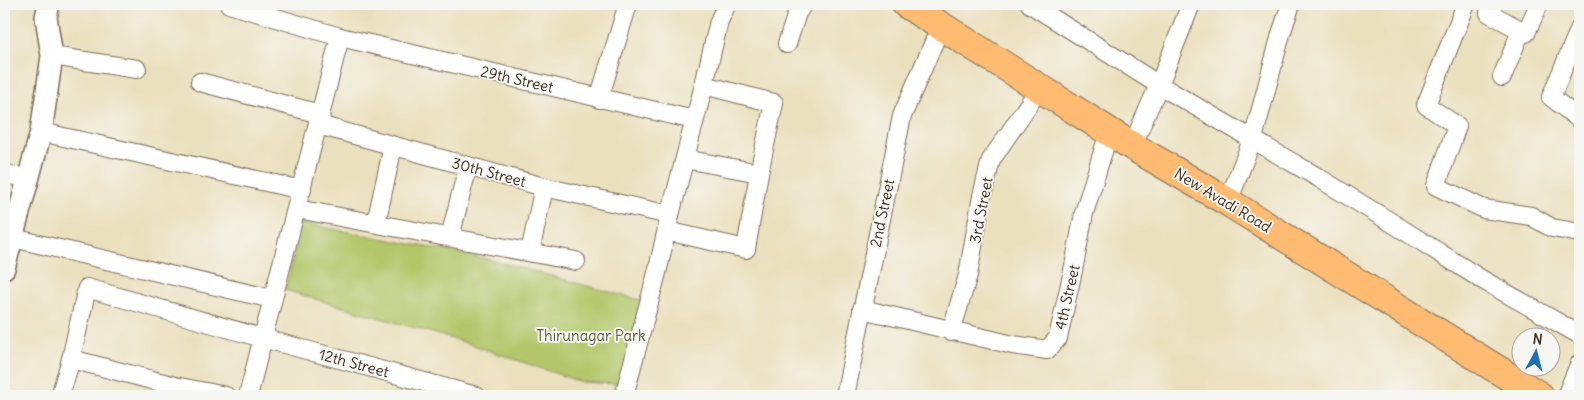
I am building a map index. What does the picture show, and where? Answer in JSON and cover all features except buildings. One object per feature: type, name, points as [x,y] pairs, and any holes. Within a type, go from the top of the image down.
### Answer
[{"type":"main road","name":"New Avadi Road","points":[[886,4],[937,35],[1105,145],[1515,396]]},
{"type":"main road","name":"New Avadi Road","points":[[906,4],[1132,146],[1228,202],[1540,396]]},
{"type":"street","points":[[4,268],[41,132],[52,56],[46,17],[49,4]]},
{"type":"street","name":"29th Street","points":[[229,4],[340,37],[694,120]]},
{"type":"street","points":[[599,99],[627,4]]},
{"type":"street","points":[[624,396],[658,269],[719,21],[727,4]]},
{"type":"street","points":[[787,44],[798,12],[803,4]]},
{"type":"street","points":[[1030,4],[1158,85],[1382,216],[1480,279],[1580,335]]},
{"type":"street","points":[[1132,146],[1190,4]]},
{"type":"street","points":[[1228,202],[1252,140],[1280,34],[1291,4]]},
{"type":"street","points":[[1466,4],[1426,105],[1458,126],[1436,186],[1484,209],[1532,216],[1552,228],[1580,233]]},
{"type":"street","points":[[1489,13],[1526,33],[1539,4]]},
{"type":"street","points":[[1580,28],[1550,98],[1580,120]]},
{"type":"street","points":[[1502,77],[1521,31]]},
{"type":"street","name":"2nd Street","points":[[845,396],[902,116],[937,35]]},
{"type":"street","points":[[248,396],[340,37]]},
{"type":"street","points":[[52,56],[137,69]]},
{"type":"street","points":[[200,82],[320,114]]},
{"type":"street","points":[[685,159],[759,173],[774,104],[704,85]]},
{"type":"street","name":"3rd Street","points":[[951,332],[968,275],[982,196],[991,160],[1033,98]]},
{"type":"street","name":"30th Street","points":[[320,114],[322,126],[544,187],[668,223],[746,249],[759,173]]},
{"type":"street","points":[[41,132],[302,190]]},
{"type":"street","name":"4th Street","points":[[862,309],[951,332],[1012,345],[1047,350],[1058,338],[1084,212],[1105,145]]},
{"type":"street","points":[[376,223],[392,146]]},
{"type":"street","points":[[450,237],[468,166]]},
{"type":"street","points":[[4,174],[29,178]]},
{"type":"street","points":[[530,252],[544,187]]},
{"type":"street","points":[[297,208],[576,261]]},
{"type":"street","points":[[13,238],[272,299]]},
{"type":"street","name":"12th Street","points":[[71,358],[87,288],[476,396]]},
{"type":"street","points":[[60,396],[71,358],[175,386],[226,396]]},
{"type":"street","points":[[1566,396],[1580,363]]},
{"type":"green space","name":"Thirunagar Park","points":[[302,223],[488,259],[651,303],[635,385],[581,382],[470,344],[285,290]]}]
